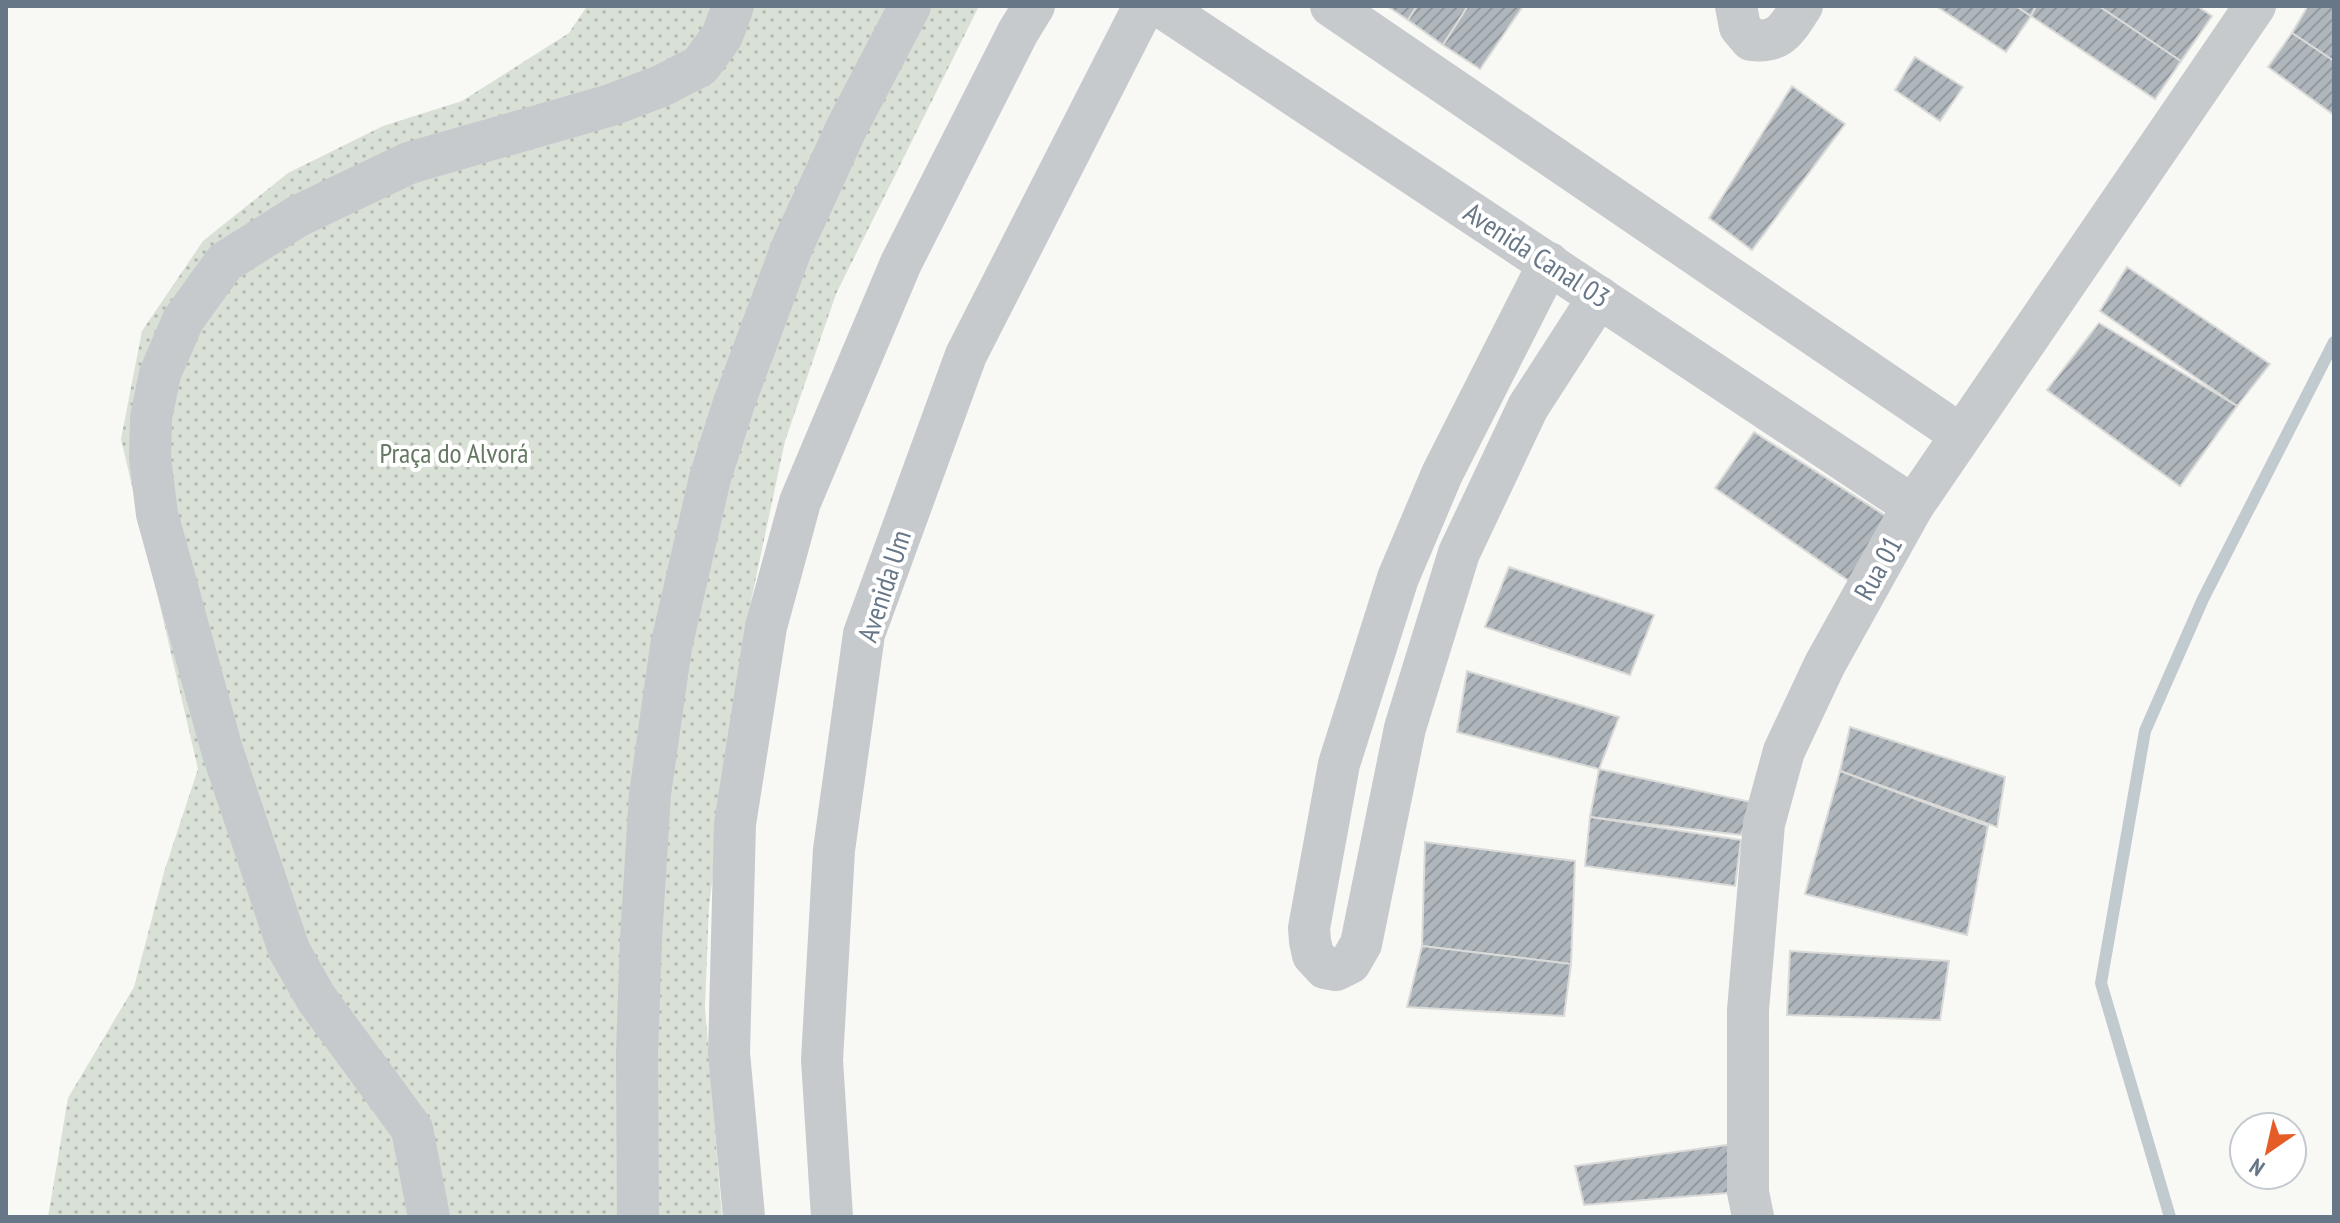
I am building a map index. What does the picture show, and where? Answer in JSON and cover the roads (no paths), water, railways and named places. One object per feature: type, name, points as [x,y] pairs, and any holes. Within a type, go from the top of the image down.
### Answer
[{"type":"street","points":[[429,1217],[412,1129],[316,998],[289,950],[222,750],[157,514],[150,458],[151,418],[160,374],[183,320],[225,262],[298,216],[409,163],[611,105],[661,86],[700,66],[722,36],[733,6]]},
{"type":"street","points":[[638,1217],[637,1053],[649,809],[674,632],[710,478],[734,403],[792,247],[847,127],[910,6]]},
{"type":"street","points":[[744,1217],[729,1053],[735,824],[766,627],[800,502],[901,263],[1034,6]]},
{"type":"street","name":"Avenida Um","points":[[832,1217],[822,1060],[834,850],[864,634],[966,355],[1144,6]]},
{"type":"street","name":"Avenida Canal 03","points":[[1160,6],[1913,506]]},
{"type":"street","points":[[1331,6],[1961,435]]},
{"type":"street","points":[[1736,6],[1740,27],[1751,40],[1763,41],[1783,34],[1802,6]]},
{"type":"street","name":"Rua 01","points":[[1753,1217],[1748,1192],[1748,1010],[1764,824],[1790,739],[1825,664],[1913,506],[2255,6]]},
{"type":"street","points":[[1549,263],[1442,474],[1393,592],[1339,764],[1312,913],[1310,941],[1313,955],[1325,968],[1336,970],[1350,963],[1361,944],[1405,728],[1459,553],[1528,407],[1599,297]]},
{"type":"waterway","points":[[2170,1217],[2101,983],[2145,731],[2203,599],[2334,342]]},
{"type":"park label","name":"Praça do Alvorá","points":[[454,453]]}]
